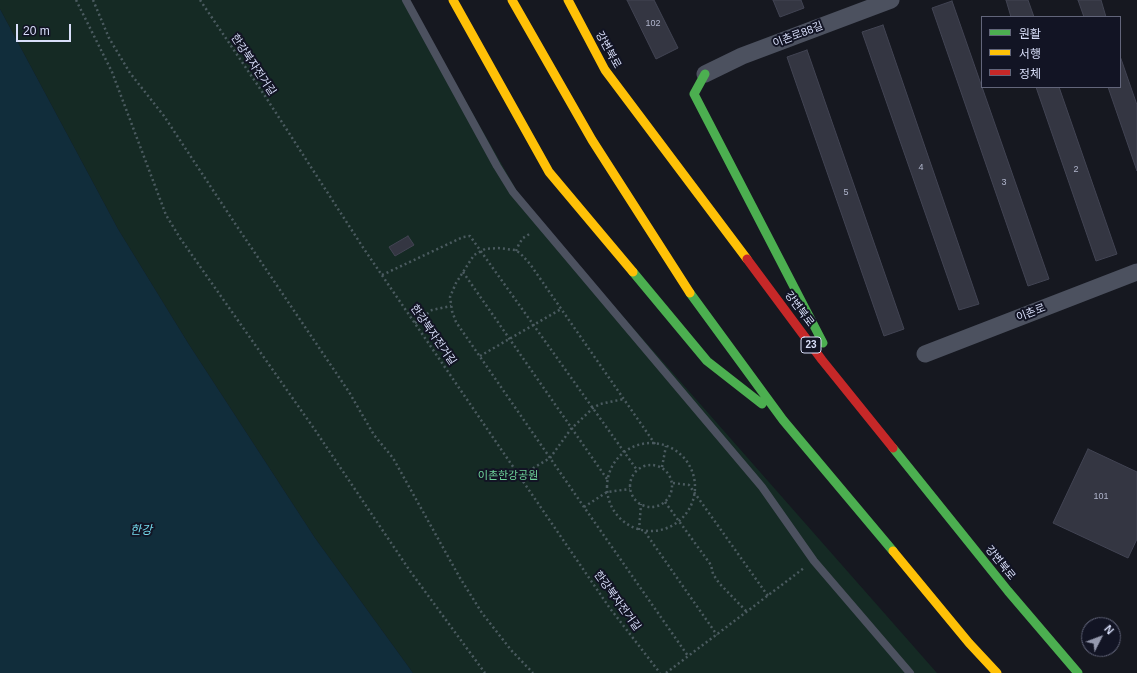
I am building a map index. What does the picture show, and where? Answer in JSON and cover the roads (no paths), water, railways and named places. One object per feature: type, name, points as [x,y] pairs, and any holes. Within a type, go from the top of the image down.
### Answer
[{"type":"highway","points":[[453,0],[549,172],[707,362],[783,420]]},
{"type":"highway","points":[[512,0],[592,140],[686,287],[783,420],[964,637],[998,673]]},
{"type":"highway","name":"강변북로","points":[[568,0],[605,70],[822,360],[1008,591],[1078,673]]},
{"type":"highway","points":[[705,74],[694,94],[849,394]]},
{"type":"street","name":"이촌로88길","points":[[705,74],[742,56],[891,0]]},
{"type":"street","name":"이촌로","points":[[926,354],[1137,272]]},
{"type":"lane","points":[[406,0],[497,166],[513,192],[762,487],[814,561],[910,673]]},
{"type":"water","name":"한강","points":[[0,9],[118,229],[188,343],[315,538],[413,673],[0,673]]},
{"type":"park label","name":"이촌한강공원","points":[[508,476]]}]
